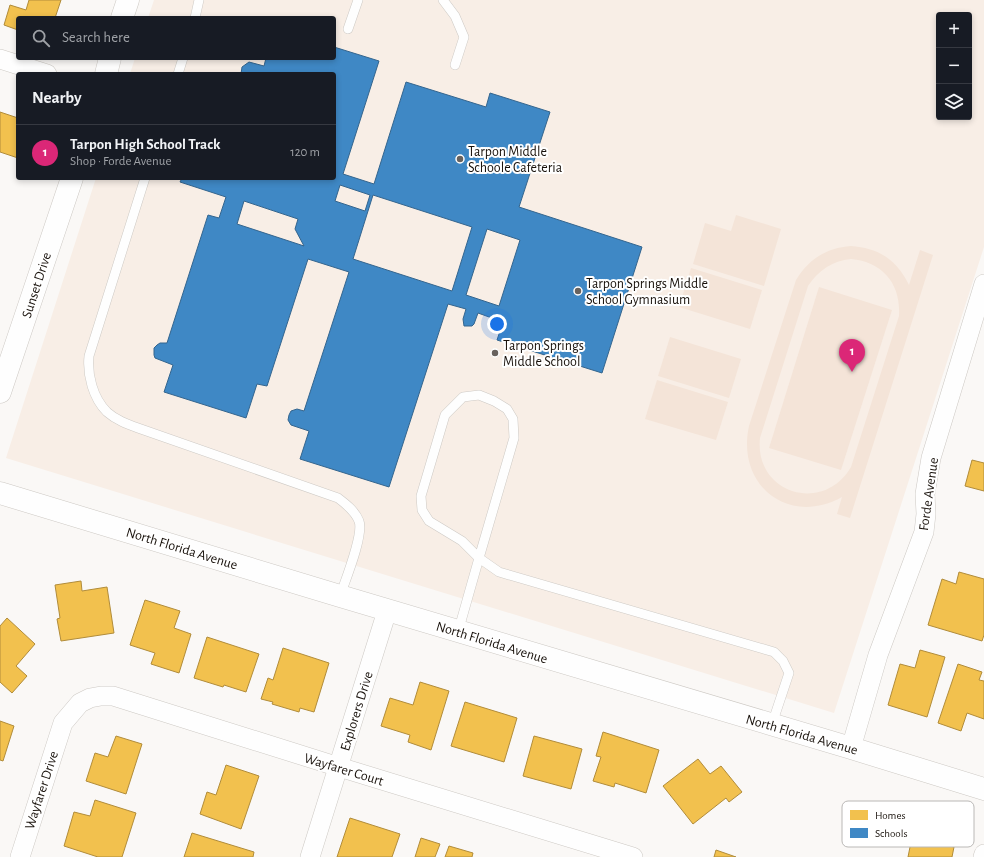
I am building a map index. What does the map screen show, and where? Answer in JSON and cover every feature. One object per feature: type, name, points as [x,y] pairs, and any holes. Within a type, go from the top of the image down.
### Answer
[{"type":"street","points":[[123,16],[128,0]]},
{"type":"street","points":[[0,59],[42,72]]},
{"type":"street","points":[[106,72],[110,60]]},
{"type":"street","name":"Sunset Drive","points":[[0,392],[71,180]]},
{"type":"street","name":"Forde Avenue","points":[[851,748],[878,655],[924,532],[926,514],[925,494],[931,458],[984,284]]},
{"type":"street","name":"North Florida Avenue","points":[[0,493],[387,611],[772,724],[984,789]]},
{"type":"street","name":"Explorers Drive","points":[[310,857],[387,611]]},
{"type":"street","name":"Wayfarer Court","points":[[63,722],[80,703],[95,697],[113,696],[633,857]]},
{"type":"street","name":"Wayfarer Drive","points":[[20,857],[63,722]]},
{"type":"lane","points":[[196,16],[199,0]]},
{"type":"lane","points":[[348,29],[358,0]]},
{"type":"lane","points":[[443,0],[455,16],[464,37],[455,65]]},
{"type":"lane","points":[[179,72],[182,60]]},
{"type":"lane","points":[[144,180],[89,356],[88,366],[94,390],[100,402],[108,412],[121,421],[338,498],[348,506],[355,513],[359,522],[360,531],[356,550],[340,596]]},
{"type":"lane","points":[[458,632],[479,558],[514,438],[513,419],[507,409],[494,400],[479,395],[463,397],[445,415],[421,496],[422,510],[429,521],[462,541],[479,558],[499,572],[774,652],[783,661],[789,673],[772,724]]},
{"type":"shaded area","name":"Tarpon Springs Middle School","points":[[154,0],[984,0],[984,247],[834,713],[6,458],[95,180],[336,180],[336,72],[131,72],[134,60],[336,60],[336,16],[149,16]]},
{"type":"shaded area","points":[[736,215],[781,229],[764,286],[693,264],[705,223],[731,231]]},
{"type":"shaded area","points":[[851,246],[870,249],[886,257],[899,269],[909,285],[920,250],[933,255],[850,518],[837,514],[842,497],[822,505],[803,507],[785,503],[770,495],[758,482],[750,466],[747,447],[749,426],[796,280],[807,266],[819,256],[842,247]],"holes":[[[851,259],[862,261],[881,270],[888,277],[897,294],[899,316],[851,467],[839,482],[824,490],[808,493],[793,491],[779,484],[768,472],[761,457],[760,438],[808,286],[821,271],[832,264]]]},
{"type":"shaded area","points":[[691,268],[762,290],[750,329],[679,307]]},
{"type":"shaded area","points":[[819,287],[892,310],[841,470],[769,448]]},
{"type":"shaded area","points":[[670,337],[741,359],[729,398],[658,376]]},
{"type":"shaded area","points":[[657,380],[728,402],[716,440],[645,419]]},
{"type":"building: Homes","points":[[29,0],[61,0],[56,16],[16,16],[16,29],[4,25],[10,5],[26,10]]},
{"type":"building: Homes","points":[[0,112],[16,117],[16,157],[0,152]]},
{"type":"building: Homes","points":[[972,460],[984,463],[984,491],[965,486]]},
{"type":"building: Homes","points":[[959,572],[984,579],[984,635],[982,641],[928,625],[942,579],[956,584]]},
{"type":"building: Homes","points":[[81,581],[82,591],[107,587],[114,633],[61,641],[57,619],[60,618],[55,585]]},
{"type":"building: Homes","points":[[145,600],[180,611],[174,628],[191,634],[179,673],[151,664],[155,653],[130,645]]},
{"type":"building: Homes","points":[[7,618],[35,644],[16,666],[27,676],[12,693],[0,682],[0,626]]},
{"type":"building: Homes","points":[[207,637],[259,654],[246,692],[194,678]]},
{"type":"building: Homes","points":[[283,648],[329,663],[314,712],[300,708],[299,712],[261,699],[268,678],[273,680]]},
{"type":"building: Homes","points":[[920,650],[945,657],[927,717],[888,705],[900,664],[915,668]]},
{"type":"building: Homes","points":[[958,664],[982,672],[979,680],[984,681],[984,719],[967,713],[961,731],[938,723]]},
{"type":"building: Homes","points":[[420,682],[449,691],[431,750],[408,742],[410,735],[381,726],[390,698],[413,705]]},
{"type":"building: Homes","points":[[465,702],[517,718],[504,762],[451,746]]},
{"type":"building: Homes","points":[[0,721],[14,726],[3,761],[0,760]]},
{"type":"building: Homes","points":[[603,732],[659,750],[646,793],[615,783],[614,787],[593,781],[601,757],[596,756]]},
{"type":"building: Homes","points":[[116,736],[142,744],[126,794],[86,781],[95,753],[108,757]]},
{"type":"building: Homes","points":[[534,736],[582,749],[571,789],[523,776]]},
{"type":"building: Homes","points":[[698,759],[710,774],[721,766],[742,792],[729,802],[726,798],[693,824],[663,786]]},
{"type":"building: Homes","points":[[226,765],[259,776],[241,829],[200,814],[207,792],[216,795]]},
{"type":"building: Homes","points":[[95,800],[136,813],[122,857],[98,857],[64,846],[74,812],[90,816]]},
{"type":"building: Homes","points":[[350,818],[400,834],[392,857],[337,857]]},
{"type":"building: Homes","points":[[192,833],[254,852],[253,857],[184,857]]},
{"type":"building: Homes","points":[[421,838],[440,844],[435,857],[415,857]]},
{"type":"building: Homes","points":[[449,846],[473,853],[472,857],[445,857]]},
{"type":"building: Homes","points":[[910,847],[954,847],[952,857],[908,857]]},
{"type":"building: Homes","points":[[716,850],[736,857],[714,857]]},
{"type":"building: Schools","points":[[336,48],[379,61],[343,174],[374,184],[406,82],[486,107],[490,93],[550,112],[519,207],[642,247],[602,373],[497,340],[503,322],[478,313],[472,326],[464,326],[463,319],[466,309],[448,304],[389,487],[300,459],[309,431],[291,425],[288,420],[289,415],[291,411],[297,409],[304,411],[349,272],[308,259],[267,386],[257,384],[246,418],[164,392],[173,365],[155,358],[154,348],[160,343],[167,343],[208,215],[219,218],[226,197],[180,182],[181,180],[336,180],[336,72],[241,72],[242,67],[249,62],[264,66],[266,60],[336,60]],"holes":[[[340,185],[370,195],[365,211],[335,201]],[[373,195],[472,227],[452,291],[353,259]],[[244,201],[298,219],[295,229],[304,246],[237,224]],[[487,229],[520,240],[499,306],[466,295]]]},
{"type":"place","name":"Tarpon Middle Schoole Cafeteria","points":[[460,159]]},
{"type":"place","name":"Tarpon Springs Middle School Gymnasium","points":[[578,291]]},
{"type":"place","name":"Tarpon Springs Middle School","points":[[495,353]]},
{"type":"place","name":"Tarpon High School Track","points":[[852,372]]}]
